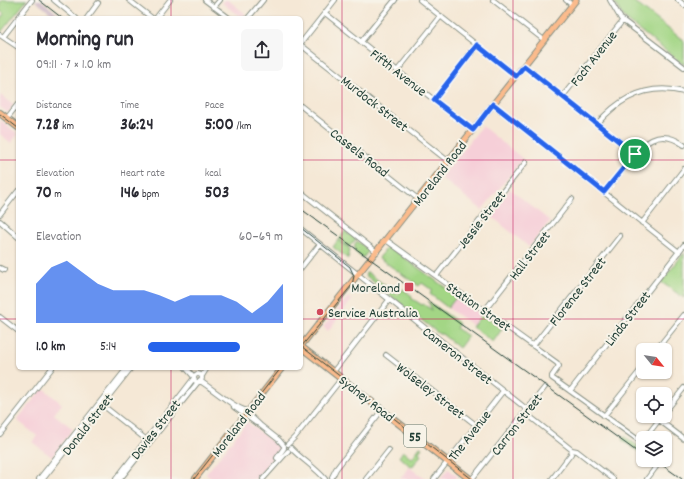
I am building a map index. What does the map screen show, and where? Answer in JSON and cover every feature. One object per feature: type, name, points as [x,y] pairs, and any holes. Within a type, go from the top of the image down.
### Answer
[{"type":"highway","points":[[0,113],[16,126]]},
{"type":"highway","name":"Sydney Road","points":[[303,348],[471,479]]},
{"type":"main road","name":"Moreland Road","points":[[303,344],[576,0]]},
{"type":"main road","name":"Moreland Road","points":[[195,479],[280,370]]},
{"type":"street","points":[[18,16],[32,0]]},
{"type":"street","points":[[54,0],[74,16]]},
{"type":"street","points":[[129,0],[149,16]]},
{"type":"street","points":[[158,16],[170,0]]},
{"type":"street","points":[[205,0],[226,16]]},
{"type":"street","points":[[214,7],[220,0]]},
{"type":"street","points":[[250,16],[263,0]]},
{"type":"street","points":[[303,41],[335,0]]},
{"type":"street","points":[[361,42],[395,0]]},
{"type":"street","points":[[420,0],[516,76]]},
{"type":"street","points":[[493,0],[544,40]]},
{"type":"street","points":[[566,0],[572,5]]},
{"type":"street","points":[[610,0],[619,17],[684,67]]},
{"type":"street","points":[[678,0],[684,4]]},
{"type":"street","points":[[88,16],[98,3]]},
{"type":"street","name":"Fifth Avenue","points":[[324,13],[473,130]]},
{"type":"street","points":[[397,71],[441,16]]},
{"type":"street","points":[[16,19],[1,36],[16,46]]},
{"type":"street","name":"Foch Avenue","points":[[563,96],[623,20]]},
{"type":"street","points":[[434,100],[477,45]]},
{"type":"street","name":"Murdock Street","points":[[303,46],[448,161]]},
{"type":"street","points":[[524,66],[635,154]]},
{"type":"street","points":[[597,124],[614,106],[632,96],[646,91],[661,89],[684,92]]},
{"type":"street","points":[[493,104],[679,252]]},
{"type":"street","points":[[6,118],[16,106]]},
{"type":"street","name":"Cassels Road","points":[[303,108],[418,199]]},
{"type":"street","points":[[604,192],[646,142],[656,138],[672,139],[684,145]]},
{"type":"street","name":"Jessie Street","points":[[436,276],[526,162]]},
{"type":"street","points":[[642,222],[684,169]]},
{"type":"street","points":[[0,214],[16,194]]},
{"type":"street","points":[[303,194],[376,252]]},
{"type":"street","name":"Hall Street","points":[[485,310],[572,199]]},
{"type":"street","points":[[0,221],[10,231]]},
{"type":"street","points":[[0,225],[16,236]]},
{"type":"street","name":"Cameron Street","points":[[303,231],[524,407],[528,415],[572,450],[577,451],[614,479]]},
{"type":"street","name":"Florence Street","points":[[533,346],[620,236]]},
{"type":"street","name":"Station Street","points":[[386,240],[558,364],[559,366],[552,378],[570,391]]},
{"type":"street","points":[[303,265],[320,244]]},
{"type":"street","name":"Linda Street","points":[[570,391],[684,245]]},
{"type":"street","points":[[333,372],[390,300]]},
{"type":"street","points":[[662,343],[684,315]]},
{"type":"street","points":[[0,317],[16,329]]},
{"type":"street","name":"Wolseley Street","points":[[386,355],[476,425]]},
{"type":"street","points":[[0,434],[50,370]]},
{"type":"street","name":"Donald Street","points":[[43,479],[126,370]]},
{"type":"street","name":"Donald Street","points":[[100,404],[129,370]]},
{"type":"street","name":"Davies Street","points":[[198,378],[203,370]]},
{"type":"street","name":"Davies Street","points":[[116,479],[205,370]]},
{"type":"street","points":[[604,416],[636,376]]},
{"type":"street","points":[[198,378],[247,413],[260,426],[319,472],[328,477],[336,469],[382,410]]},
{"type":"street","points":[[264,479],[287,447],[342,378]]},
{"type":"street","name":"Carron Street","points":[[471,479],[545,387]]},
{"type":"street","points":[[672,403],[684,388]]},
{"type":"street","name":"The Avenue","points":[[434,479],[503,391]]},
{"type":"street","points":[[570,391],[636,438]]},
{"type":"street","points":[[100,404],[148,441]]},
{"type":"street","points":[[650,431],[657,423]]},
{"type":"street","points":[[666,423],[684,439]]},
{"type":"street","name":"Davies Street","points":[[120,479],[148,441]]},
{"type":"street","points":[[366,479],[388,450]]},
{"type":"street","points":[[552,479],[570,456],[572,450]]},
{"type":"street","name":"Donald Street","points":[[39,479],[63,452]]},
{"type":"street","points":[[647,479],[655,467]]},
{"type":"shaded area","points":[[34,0],[41,0],[61,16],[54,16]]},
{"type":"shaded area","points":[[225,0],[228,0],[246,14],[244,16],[239,16],[222,3]]},
{"type":"shaded area","points":[[0,95],[14,105],[8,113],[0,107]]},
{"type":"shaded area","points":[[0,120],[16,132],[16,137],[11,143],[0,134]]},
{"type":"shaded area","points":[[482,126],[523,159],[482,210],[441,178]]},
{"type":"shaded area","points":[[510,189],[550,221],[529,247],[490,215]]},
{"type":"shaded area","points":[[457,296],[481,314],[473,327],[448,308]]},
{"type":"shaded area","points":[[348,297],[352,300],[328,331],[323,327]]},
{"type":"shaded area","points":[[43,388],[62,404],[54,414],[73,429],[52,457],[32,442],[37,436],[17,420]]},
{"type":"shaded area","points":[[247,422],[280,448],[256,479],[212,479],[206,474]]},
{"type":"shaded area","points":[[409,467],[425,479],[400,479]]},
{"type":"shaded area","points":[[448,469],[458,476],[455,479],[440,479]]},
{"type":"green space","points":[[3,0],[27,0],[1,32],[0,19],[4,14],[0,11],[0,3]]},
{"type":"green space","points":[[615,0],[632,0],[684,41],[684,65],[625,19],[614,2]]},
{"type":"green space","points":[[345,231],[356,239],[349,247],[339,240]]},
{"type":"green space","points":[[338,240],[350,249],[348,259],[333,247]]},
{"type":"green space","points":[[357,241],[369,250],[363,258],[354,251]]},
{"type":"green space","points":[[388,246],[457,296],[448,308],[430,294],[432,290],[422,283],[419,286],[379,258]]},
{"type":"green space","points":[[684,253],[684,298],[661,282]]},
{"type":"green space","points":[[367,272],[398,295],[403,289],[412,296],[411,298],[432,310],[428,301],[459,323],[456,328],[468,336],[459,348],[442,334],[439,334],[365,275]]},
{"type":"green space","points":[[482,315],[502,329],[493,342],[472,327]]},
{"type":"green space","points":[[624,436],[636,445],[636,450],[622,440]]},
{"type":"green space","points":[[420,447],[422,448],[419,452],[421,455],[412,467],[399,457],[403,451],[412,458]]},
{"type":"tram line","points":[[0,114],[16,126]]},
{"type":"tram line","points":[[303,230],[350,267],[354,276],[352,285],[303,345]]},
{"type":"tram line","points":[[303,348],[472,479]]},
{"type":"tram line","points":[[194,479],[279,370]]},
{"type":"railway","points":[[39,0],[59,16]]},
{"type":"railway","points":[[303,210],[636,451]]},
{"type":"railway","points":[[665,467],[682,479]]},
{"type":"place","name":"Moreland","points":[[409,287]]},
{"type":"place","name":"Service Australia","points":[[320,312]]},
{"type":"route","points":[[477,45],[516,76],[524,66],[635,154],[604,192],[493,104],[473,130],[434,100],[477,45]]}]
